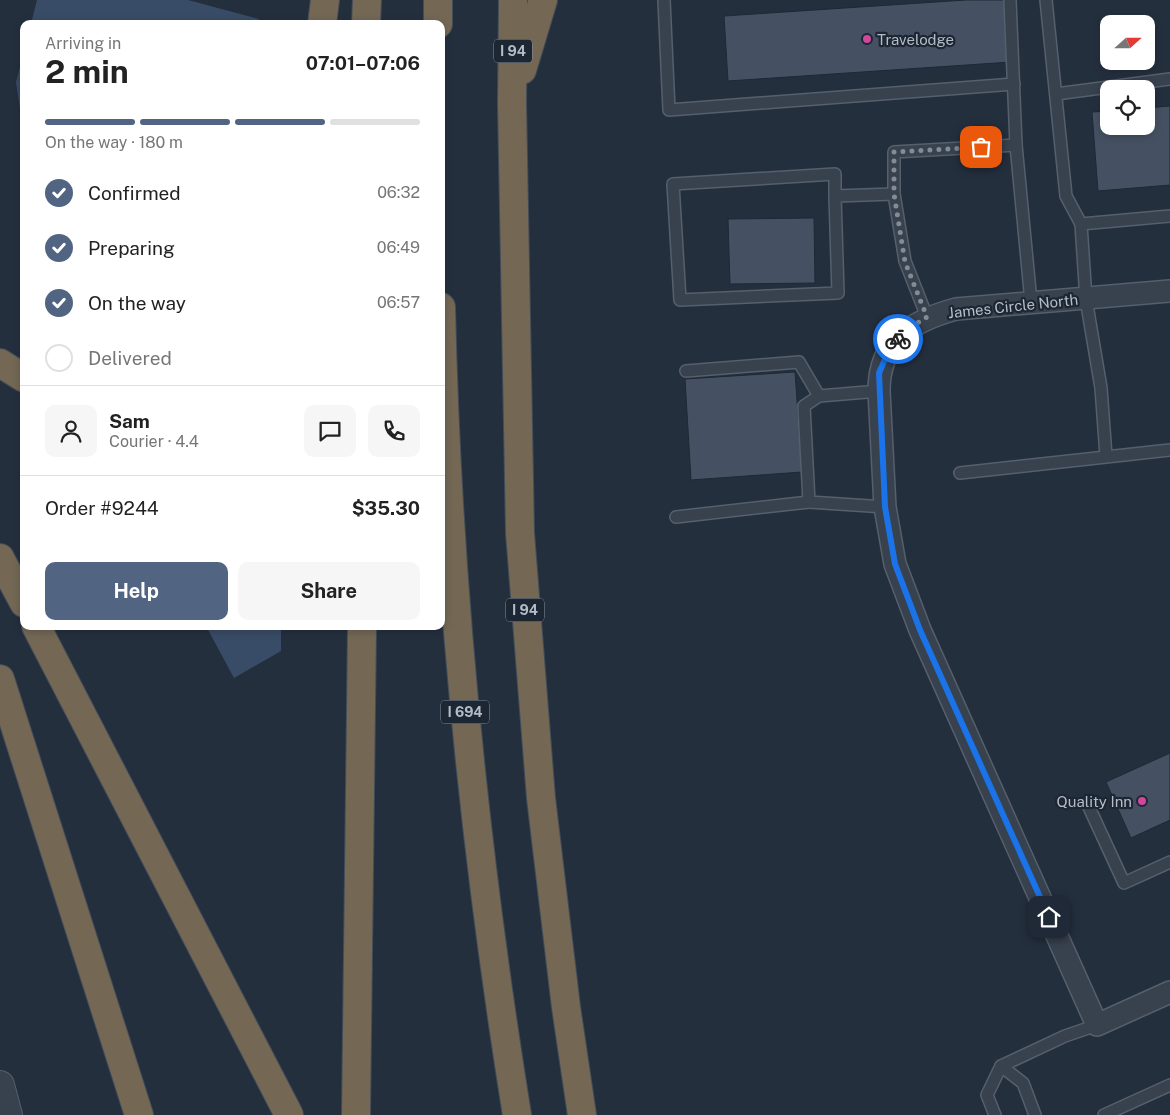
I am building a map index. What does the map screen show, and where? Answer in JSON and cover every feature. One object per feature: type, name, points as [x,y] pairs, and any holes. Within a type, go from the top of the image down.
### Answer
[{"type":"highway","points":[[322,20],[325,0]]},
{"type":"highway","points":[[366,20],[367,0]]},
{"type":"highway","points":[[438,0],[438,20]]},
{"type":"highway","name":"I 94","points":[[513,0],[512,103],[520,532],[524,597],[541,798],[566,1006],[582,1115]]},
{"type":"highway","points":[[512,103],[543,0]]},
{"type":"highway","points":[[0,363],[20,376]]},
{"type":"highway","name":"I 694","points":[[445,393],[451,523],[468,748],[486,908],[517,1115]]},
{"type":"highway","points":[[0,558],[20,596]]},
{"type":"highway","points":[[38,630],[289,1115]]},
{"type":"highway","points":[[356,1115],[362,630]]},
{"type":"highway","points":[[0,679],[139,1115]]},
{"type":"street","name":"James Circle North","points":[[1097,1025],[920,630],[895,564],[885,507],[879,373],[890,348],[904,331],[927,317],[956,309],[1170,291]]},
{"type":"street","points":[[1097,1025],[1170,992]]},
{"type":"street","points":[[0,1085],[8,1115]]},
{"type":"lane","points":[[664,0],[669,110],[1014,84]]},
{"type":"lane","points":[[1010,0],[1016,145],[1031,302]]},
{"type":"lane","points":[[1046,0],[1066,196],[1081,224],[1086,299],[1100,388],[1106,456]]},
{"type":"lane","points":[[1056,94],[1170,79]]},
{"type":"lane","points":[[927,317],[905,262],[894,194],[894,152],[1016,145]]},
{"type":"lane","points":[[835,174],[835,196],[838,293],[680,300],[673,184],[835,174]]},
{"type":"lane","points":[[835,196],[894,194]]},
{"type":"lane","points":[[1081,224],[1170,216]]},
{"type":"lane","points":[[686,370],[799,362],[819,396]]},
{"type":"lane","points":[[809,502],[804,406],[819,396],[879,391]]},
{"type":"lane","points":[[960,472],[1170,450]]},
{"type":"lane","points":[[676,517],[809,502],[885,507]]},
{"type":"lane","points":[[1088,805],[1124,883],[1170,862]]},
{"type":"lane","points":[[995,1115],[987,1095],[1001,1066],[1065,1036],[1097,1025]]},
{"type":"lane","points":[[1001,1066],[1023,1083],[1035,1115]]},
{"type":"lane","points":[[1104,1115],[1170,1085]]},
{"type":"water","points":[[37,0],[188,0],[259,19],[259,20],[32,20]]},
{"type":"water","points":[[20,67],[20,110],[16,82]]},
{"type":"water","points":[[208,630],[281,630],[281,651],[234,678]]},
{"type":"building","name":"Travelodge","points":[[966,0],[1006,0],[1011,62],[728,81],[724,16]]},
{"type":"building","points":[[1170,106],[1170,185],[1098,191],[1092,112],[1100,112],[1100,135],[1155,135],[1155,107]]},
{"type":"building","points":[[814,218],[815,283],[730,284],[728,219]]},
{"type":"building","points":[[795,372],[802,472],[691,480],[685,379]]},
{"type":"building","name":"Quality Inn","points":[[1170,753],[1170,820],[1131,838],[1106,782]]},
{"type":"way so far","points":[[898,339],[904,331],[927,317],[905,262],[894,194],[894,152],[981,147]]},
{"type":"place","name":"Travelodge","points":[[867,39]]},
{"type":"place","name":"Quality Inn","points":[[1142,801]]},
{"type":"route","points":[[898,339],[890,348],[879,373],[885,507],[895,564],[920,630],[1049,917]]}]
